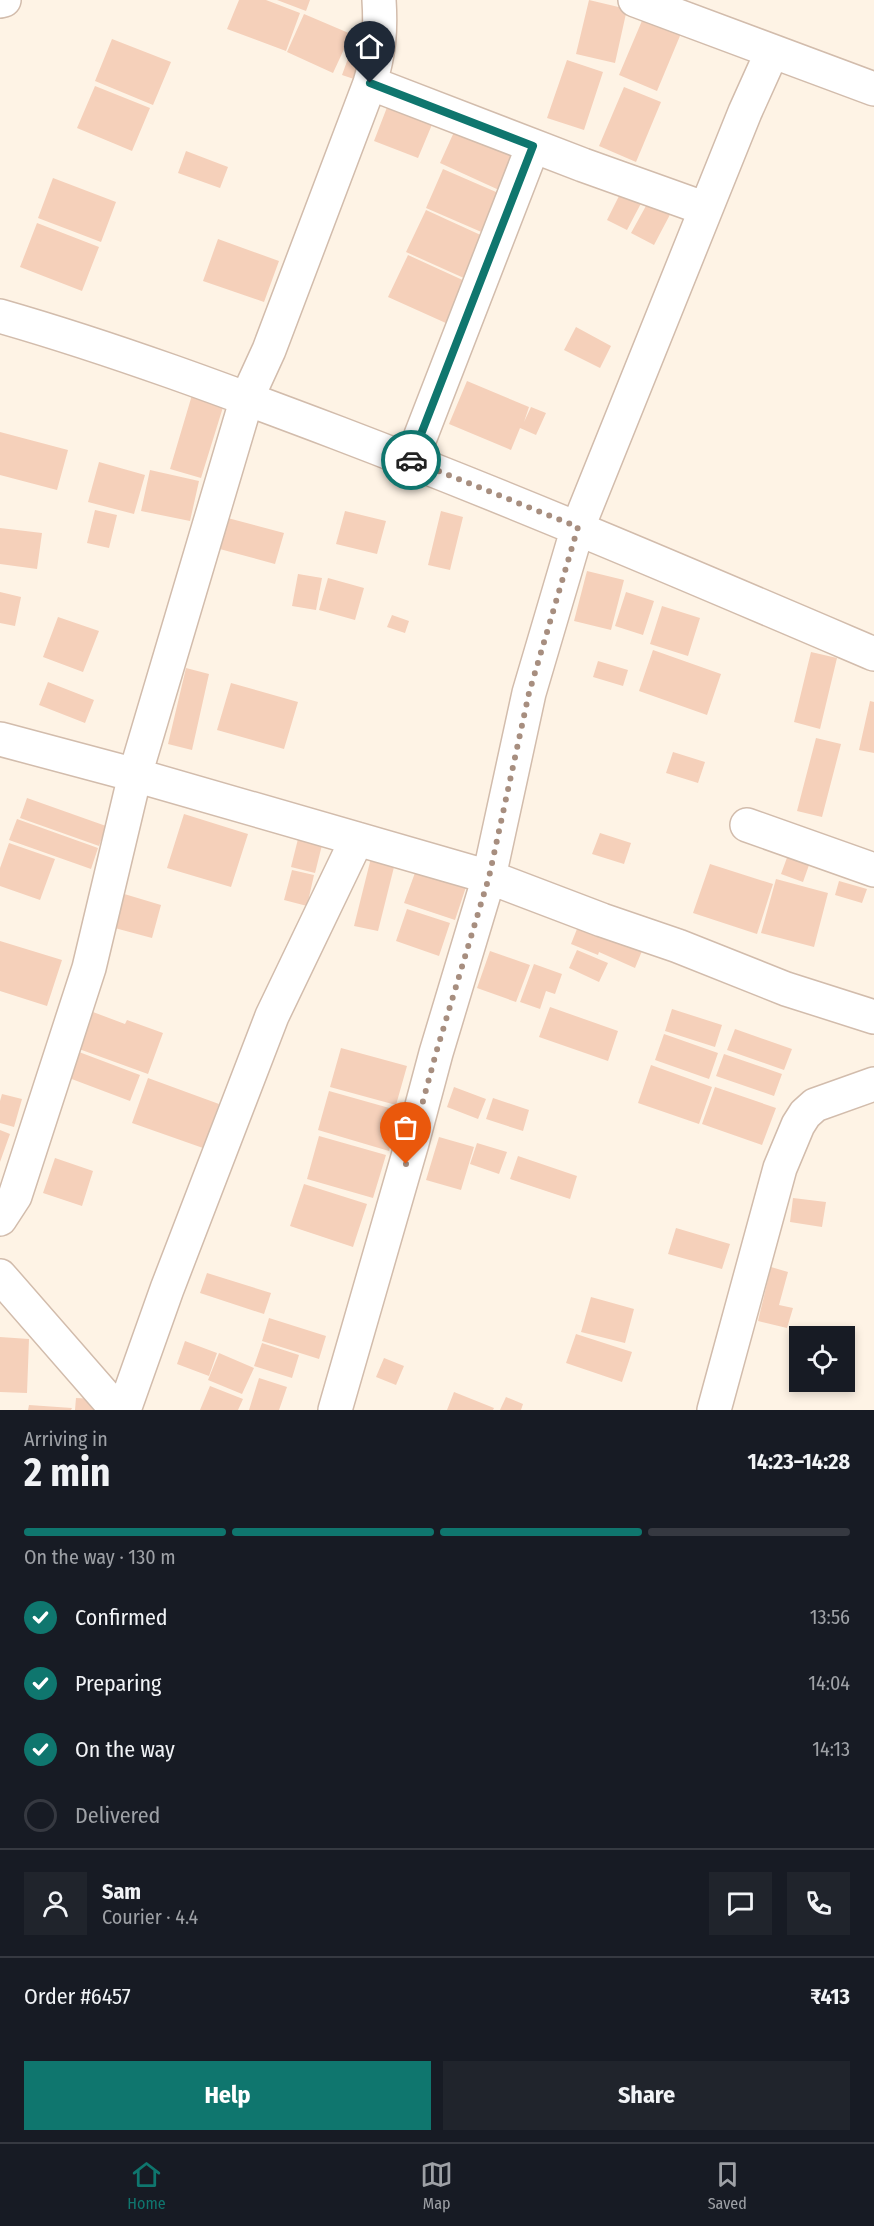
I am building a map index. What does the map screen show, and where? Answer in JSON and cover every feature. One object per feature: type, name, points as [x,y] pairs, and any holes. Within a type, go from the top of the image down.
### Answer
[{"type":"street","points":[[0,1219],[15,1196],[89,968],[135,775],[247,398],[269,350],[370,83],[380,45],[379,0]]},
{"type":"street","points":[[635,0],[874,89]]},
{"type":"street","points":[[335,1410],[400,1188],[436,1053],[489,877],[529,693],[578,527],[772,52]]},
{"type":"street","points":[[370,83],[706,209]]},
{"type":"street","points":[[411,461],[533,146]]},
{"type":"street","points":[[0,316],[77,338],[247,398],[411,461],[578,527],[874,654]]},
{"type":"street","points":[[0,739],[135,775],[489,877],[678,946],[786,989],[874,1017]]},
{"type":"street","points":[[747,825],[874,870]]},
{"type":"street","points":[[124,1410],[167,1289],[272,1016],[357,839]]},
{"type":"street","points":[[714,1410],[780,1168],[798,1125],[815,1105],[874,1084]]},
{"type":"street","points":[[0,1276],[117,1410]]},
{"type":"building","points":[[239,0],[266,0],[300,13],[286,51],[227,29]]},
{"type":"building","points":[[277,0],[310,0],[306,11]]},
{"type":"building","points":[[589,0],[627,9],[615,63],[576,54]]},
{"type":"building","points":[[304,14],[351,34],[333,73],[287,52]]},
{"type":"building","points":[[644,16],[682,31],[657,91],[619,75]]},
{"type":"building","points":[[112,39],[171,62],[153,105],[95,81]]},
{"type":"building","points":[[350,53],[365,58],[357,80],[342,75]]},
{"type":"building","points":[[567,60],[603,72],[584,130],[547,118]]},
{"type":"building","points":[[95,86],[150,108],[132,151],[77,128]]},
{"type":"building","points":[[624,87],[661,102],[636,162],[599,146]]},
{"type":"building","points":[[391,97],[436,115],[418,158],[374,141]]},
{"type":"building","points":[[459,121],[519,148],[499,190],[440,163]]},
{"type":"building","points":[[186,151],[228,167],[220,188],[178,173]]},
{"type":"building","points":[[443,169],[503,195],[486,234],[426,208]]},
{"type":"building","points":[[53,178],[116,202],[101,242],[38,218]]},
{"type":"building","points":[[626,182],[647,192],[627,230],[607,220]]},
{"type":"building","points":[[652,195],[674,207],[654,245],[631,233]]},
{"type":"building","points":[[426,210],[485,237],[466,279],[406,252]]},
{"type":"building","points":[[37,223],[99,247],[82,291],[20,267]]},
{"type":"building","points":[[218,239],[279,261],[264,302],[203,281]]},
{"type":"building","points":[[408,255],[467,282],[448,324],[388,297]]},
{"type":"building","points":[[576,327],[611,346],[600,368],[564,350]]},
{"type":"building","points":[[467,381],[529,407],[524,422],[531,407],[546,413],[536,435],[520,428],[511,450],[449,424]]},
{"type":"building","points":[[192,395],[224,404],[201,478],[170,469]]},
{"type":"building","points":[[0,432],[68,450],[57,490],[0,475]]},
{"type":"building","points":[[99,462],[145,475],[134,514],[88,502]]},
{"type":"building","points":[[150,470],[199,481],[190,521],[141,511]]},
{"type":"building","points":[[95,510],[117,515],[109,548],[87,543]]},
{"type":"building","points":[[345,511],[386,521],[377,554],[336,544]]},
{"type":"building","points":[[441,511],[463,517],[450,570],[428,565]]},
{"type":"building","points":[[224,517],[284,533],[275,564],[216,548]]},
{"type":"building","points":[[0,528],[42,533],[37,569],[0,564]]},
{"type":"building","points":[[587,571],[624,580],[611,630],[574,621]]},
{"type":"building","points":[[298,574],[322,578],[316,610],[292,606]]},
{"type":"building","points":[[328,578],[364,588],[355,620],[319,610]]},
{"type":"building","points":[[0,592],[21,597],[15,626],[0,623]]},
{"type":"building","points":[[626,592],[654,601],[643,635],[615,626]]},
{"type":"building","points":[[662,606],[700,618],[688,656],[650,644]]},
{"type":"building","points":[[392,615],[409,621],[405,633],[387,627]]},
{"type":"building","points":[[58,617],[99,631],[83,672],[43,657]]},
{"type":"building","points":[[653,650],[721,674],[707,715],[639,691]]},
{"type":"building","points":[[811,652],[837,658],[820,729],[794,722]]},
{"type":"building","points":[[598,661],[628,670],[623,686],[593,677]]},
{"type":"building","points":[[186,668],[209,674],[192,750],[168,744]]},
{"type":"building","points":[[48,682],[94,700],[85,723],[39,705]]},
{"type":"building","points":[[231,683],[298,702],[284,749],[217,730]]},
{"type":"building","points":[[870,701],[874,702],[874,753],[859,750]]},
{"type":"building","points":[[816,738],[841,744],[822,817],[797,811]]},
{"type":"building","points":[[673,752],[705,762],[698,783],[666,773]]},
{"type":"building","points":[[27,798],[106,826],[99,846],[20,818]]},
{"type":"building","points":[[184,814],[248,834],[231,887],[167,868]]},
{"type":"building","points":[[17,819],[98,848],[91,869],[9,840]]},
{"type":"building","points":[[600,833],[631,843],[624,864],[592,854]]},
{"type":"building","points":[[299,835],[323,841],[315,873],[291,867]]},
{"type":"building","points":[[9,843],[55,859],[40,900],[0,886],[0,868]]},
{"type":"building","points":[[792,844],[814,851],[803,882],[781,874]]},
{"type":"building","points":[[371,858],[395,863],[378,931],[354,926]]},
{"type":"building","points":[[710,864],[773,884],[757,934],[693,913]]},
{"type":"building","points":[[292,870],[314,875],[307,906],[284,900]]},
{"type":"building","points":[[416,870],[466,887],[455,920],[404,903]]},
{"type":"building","points":[[776,879],[828,893],[814,947],[761,933]]},
{"type":"building","points":[[839,881],[867,889],[862,903],[835,895]]},
{"type":"building","points":[[121,893],[161,905],[152,938],[111,927]]},
{"type":"building","points":[[407,909],[450,923],[439,956],[396,941]]},
{"type":"building","points":[[581,919],[607,936],[642,951],[635,968],[599,952],[598,955],[571,944]]},
{"type":"building","points":[[0,941],[62,960],[47,1006],[0,991]]},
{"type":"building","points":[[577,950],[608,963],[599,982],[569,968]]},
{"type":"building","points":[[490,951],[530,965],[516,1002],[477,988]]},
{"type":"building","points":[[534,964],[562,974],[555,994],[546,991],[540,1009],[520,1002]]},
{"type":"building","points":[[550,1007],[618,1031],[608,1061],[539,1037]]},
{"type":"building","points":[[672,1009],[722,1025],[715,1047],[665,1031]]},
{"type":"building","points":[[93,1012],[125,1024],[127,1020],[163,1033],[148,1074],[79,1049]]},
{"type":"building","points":[[735,1029],[792,1049],[784,1070],[727,1050]]},
{"type":"building","points":[[664,1034],[718,1053],[709,1079],[655,1060]]},
{"type":"building","points":[[341,1048],[407,1066],[396,1105],[330,1087]]},
{"type":"building","points":[[79,1052],[140,1075],[130,1101],[69,1078]]},
{"type":"building","points":[[724,1054],[782,1074],[774,1096],[716,1076]]},
{"type":"building","points":[[651,1065],[712,1087],[699,1124],[638,1103]]},
{"type":"building","points":[[148,1078],[219,1104],[203,1148],[132,1123]]},
{"type":"building","points":[[454,1087],[486,1099],[478,1119],[447,1107]]},
{"type":"building","points":[[715,1087],[776,1108],[762,1145],[702,1124]]},
{"type":"building","points":[[329,1091],[400,1111],[389,1151],[318,1130]]},
{"type":"building","points":[[2,1094],[22,1099],[14,1127],[0,1123]]},
{"type":"building","points":[[493,1098],[529,1110],[523,1131],[486,1119]]},
{"type":"building","points":[[0,1130],[10,1134],[0,1162]]},
{"type":"building","points":[[319,1136],[386,1155],[373,1198],[307,1179]]},
{"type":"building","points":[[439,1137],[474,1147],[461,1190],[426,1180]]},
{"type":"building","points":[[477,1143],[507,1152],[499,1174],[470,1164]]},
{"type":"building","points":[[518,1156],[577,1176],[570,1199],[510,1179]]},
{"type":"building","points":[[55,1158],[93,1171],[82,1206],[43,1193]]},
{"type":"building","points":[[304,1184],[367,1204],[353,1247],[290,1226]]},
{"type":"building","points":[[793,1198],[826,1202],[822,1227],[790,1222]]},
{"type":"building","points":[[676,1228],[730,1244],[722,1269],[668,1254]]},
{"type":"building","points":[[771,1267],[788,1272],[779,1305],[793,1308],[787,1328],[758,1321]]},
{"type":"building","points":[[207,1273],[271,1293],[264,1314],[200,1293]]},
{"type":"building","points":[[591,1297],[634,1309],[625,1343],[581,1332]]},
{"type":"building","points":[[269,1318],[326,1336],[319,1359],[262,1341]]},
{"type":"building","points":[[576,1334],[632,1352],[622,1382],[566,1363]]},
{"type":"building","points":[[0,1337],[29,1339],[27,1393],[0,1392]]},
{"type":"building","points":[[185,1341],[217,1353],[209,1376],[177,1364]]},
{"type":"building","points":[[262,1343],[299,1355],[292,1378],[254,1366]]},
{"type":"building","points":[[219,1353],[254,1368],[242,1394],[208,1380]]},
{"type":"building","points":[[384,1358],[404,1366],[396,1385],[376,1377]]},
{"type":"building","points":[[259,1378],[287,1387],[279,1410],[249,1410]]},
{"type":"building","points":[[210,1386],[243,1399],[238,1410],[200,1410]]},
{"type":"building","points":[[454,1392],[494,1408],[493,1410],[447,1410]]},
{"type":"building","points":[[506,1397],[523,1404],[521,1410],[500,1410]]},
{"type":"building","points":[[76,1398],[97,1399],[96,1410],[75,1410]]},
{"type":"building","points":[[29,1405],[72,1408],[71,1410],[28,1410]]},
{"type":"way so far","points":[[406,1164],[436,1053],[489,877],[529,693],[578,527],[411,460]]},
{"type":"route","points":[[370,83],[533,146],[411,460]]}]
